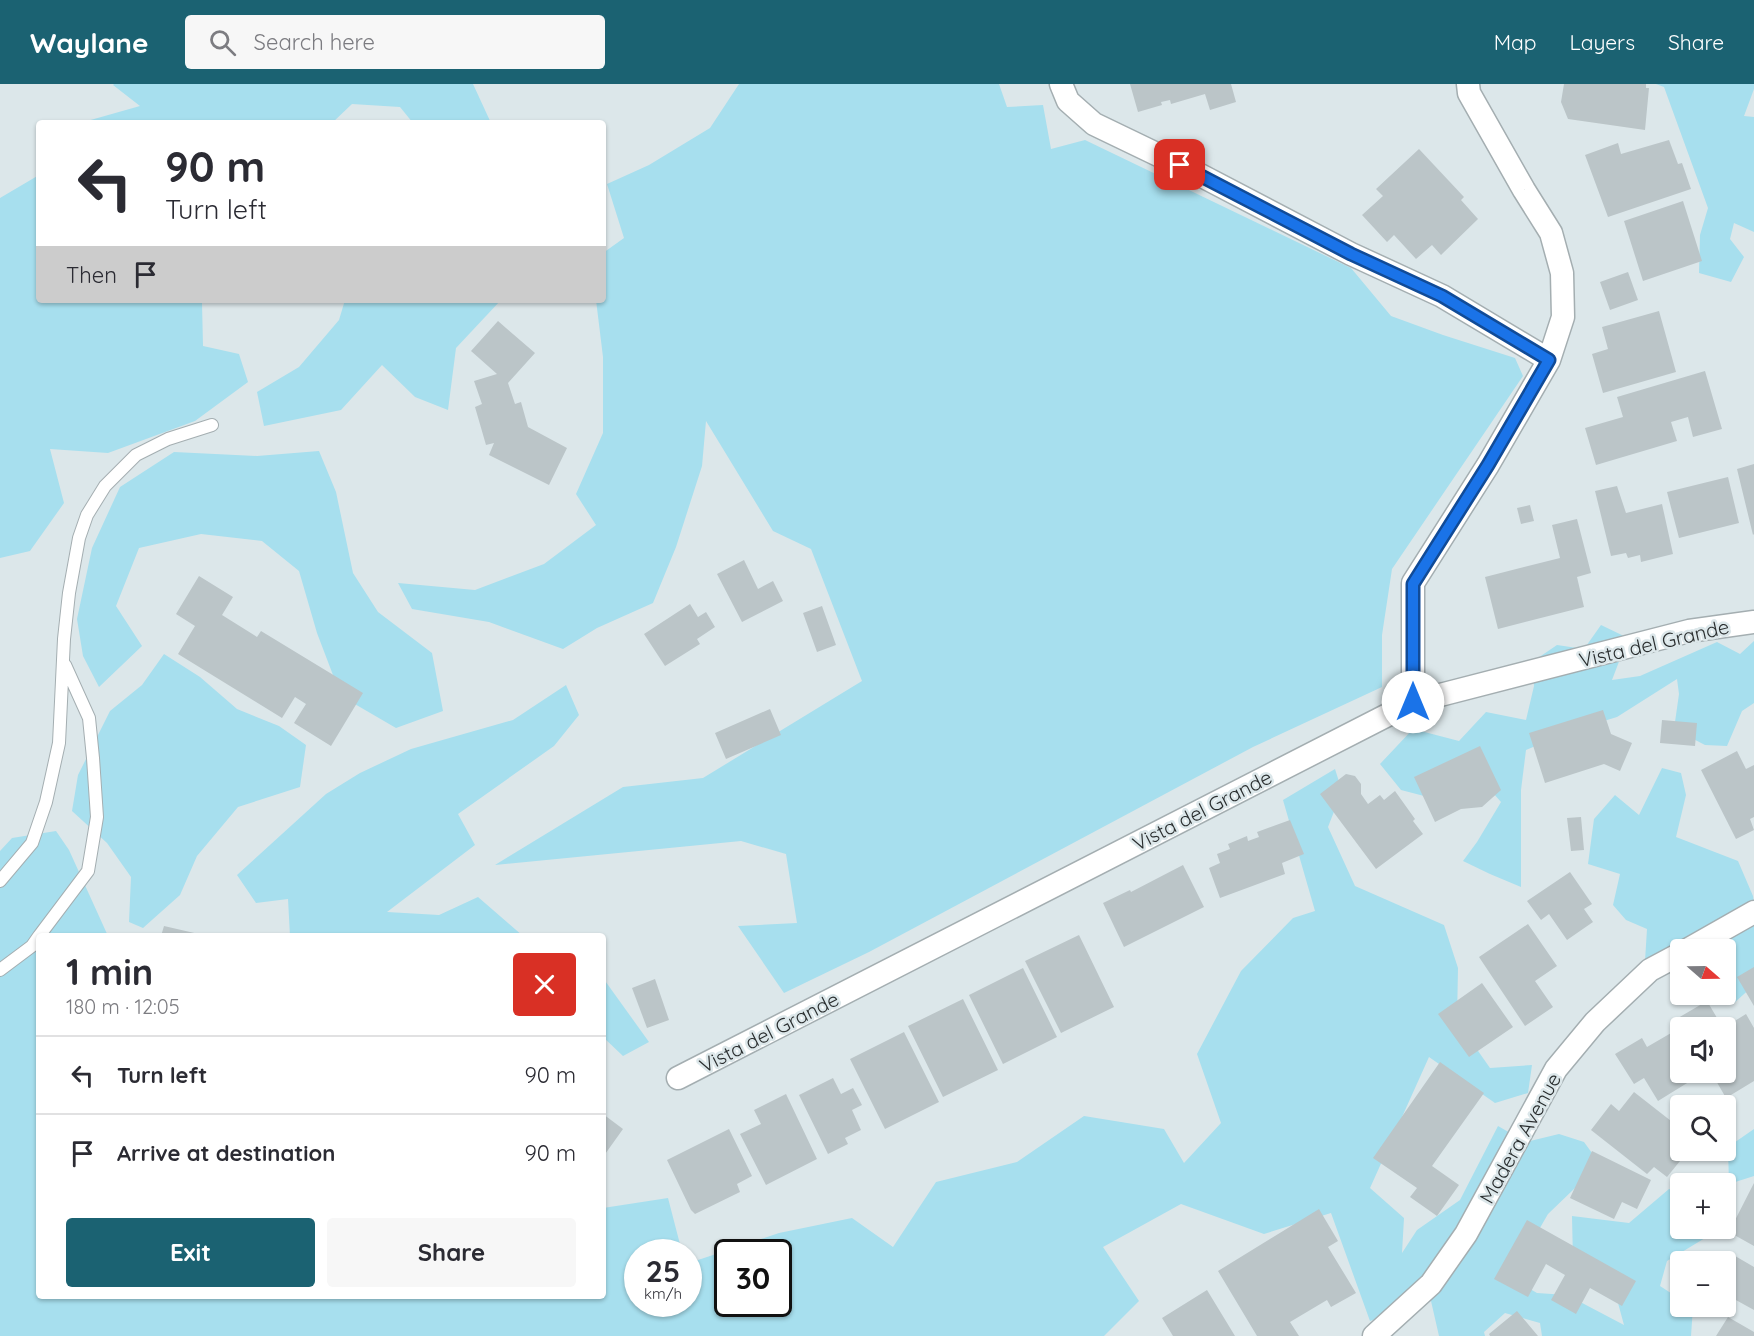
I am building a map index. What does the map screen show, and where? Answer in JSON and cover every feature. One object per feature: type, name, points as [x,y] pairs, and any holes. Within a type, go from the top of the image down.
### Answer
[{"type":"street","points":[[1061,84],[1068,101],[1094,124],[1202,176],[1351,254],[1442,296],[1549,360]]},
{"type":"street","points":[[1413,702],[1413,584],[1488,465],[1549,360],[1563,317],[1562,273],[1551,233],[1469,93],[1468,84]]},
{"type":"street","name":"Vista del Grande","points":[[678,1078],[1413,702],[1689,631],[1754,622]]},
{"type":"street","points":[[1707,939],[1754,912]]},
{"type":"street","name":"Madera Avenue","points":[[1374,1336],[1431,1284],[1466,1234],[1556,1070],[1594,1022],[1650,970],[1670,959]]},
{"type":"lane","points":[[0,881],[32,843],[46,802],[59,743],[69,593],[79,538],[87,515],[105,486],[136,455],[168,440],[212,425]]},
{"type":"lane","points":[[41,933],[88,871],[97,817],[88,718],[63,661]]},
{"type":"lane","points":[[0,970],[32,946],[36,940]]},
{"type":"shaded area","points":[[473,84],[490,120],[411,120],[400,107],[352,104],[335,120],[91,120],[140,106],[113,85]]},
{"type":"shaded area","points":[[739,84],[999,84],[1007,107],[1043,105],[1051,149],[1085,140],[1351,268],[1391,316],[1515,358],[1523,376],[1392,569],[1382,635],[1382,687],[1253,747],[869,952],[784,993],[738,926],[797,923],[786,854],[741,841],[495,865],[623,787],[703,778],[862,681],[811,549],[773,531],[706,421],[702,466],[676,547],[653,603],[597,628],[563,649],[489,622],[412,609],[398,583],[475,590],[544,564],[596,525],[576,494],[603,433],[603,357],[596,303],[606,303],[606,251],[624,238],[607,184],[649,165],[710,128]]},
{"type":"shaded area","points":[[1656,84],[1754,84],[1744,116],[1754,117],[1754,232],[1734,223],[1730,239],[1744,257],[1731,282],[1699,273],[1700,235],[1708,208],[1664,87]]},
{"type":"shaded area","points":[[36,177],[36,303],[202,303],[203,346],[239,354],[248,382],[195,421],[108,453],[50,449],[64,503],[30,551],[0,558],[0,198]]},
{"type":"shaded area","points":[[344,303],[498,303],[456,348],[448,410],[415,397],[382,365],[341,410],[264,426],[257,392],[299,367],[339,320]]},
{"type":"shaded area","points":[[319,451],[336,492],[353,573],[378,612],[432,653],[443,711],[396,728],[341,696],[317,633],[299,571],[262,541],[201,534],[139,548],[116,606],[142,646],[99,687],[83,656],[77,619],[92,548],[120,487],[174,452],[257,456]]},
{"type":"shaded area","points":[[1601,625],[1628,638],[1612,680],[1640,676],[1717,642],[1740,654],[1754,641],[1754,703],[1742,711],[1727,746],[1705,745],[1674,729],[1679,694],[1677,679],[1617,717],[1571,731],[1526,750],[1521,790],[1521,887],[1463,861],[1501,802],[1478,776],[1451,803],[1401,790],[1380,764],[1413,729],[1459,741],[1486,712],[1526,720],[1534,686],[1532,662],[1557,645],[1584,649]]},
{"type":"shaded area","points":[[164,654],[200,677],[237,709],[279,726],[306,745],[300,787],[238,807],[197,856],[180,895],[143,928],[129,922],[131,877],[107,843],[72,811],[78,775],[110,711],[142,685]]},
{"type":"shaded area","points":[[566,685],[579,715],[554,746],[458,814],[475,845],[387,912],[439,915],[478,897],[520,933],[290,933],[288,899],[256,903],[237,875],[326,794],[360,773],[411,749],[513,720]]},
{"type":"shaded area","points":[[1662,768],[1681,773],[1686,795],[1676,837],[1738,861],[1754,903],[1754,985],[1736,1001],[1736,939],[1670,939],[1670,972],[1645,961],[1647,929],[1626,920],[1613,905],[1620,874],[1588,864],[1594,819],[1615,795],[1639,815]]},
{"type":"shaded area","points":[[1335,769],[1342,791],[1328,827],[1355,886],[1444,925],[1458,968],[1457,1021],[1490,1068],[1532,1065],[1528,1093],[1495,1103],[1429,1057],[1370,1188],[1404,1218],[1402,1253],[1417,1230],[1460,1200],[1498,1126],[1526,1142],[1559,1134],[1584,1142],[1600,1164],[1548,1214],[1511,1278],[1537,1293],[1567,1295],[1624,1325],[1615,1292],[1573,1261],[1572,1216],[1629,1223],[1670,1189],[1670,1239],[1703,1239],[1684,1251],[1670,1251],[1670,1259],[1667,1261],[1660,1286],[1670,1292],[1670,1317],[1692,1317],[1691,1336],[1542,1336],[1540,1323],[1505,1313],[1484,1332],[1485,1336],[1439,1336],[1431,1301],[1370,1321],[1331,1213],[1264,1234],[1181,1204],[1103,1247],[1139,1301],[1104,1336],[0,1336],[0,851],[12,838],[56,831],[69,850],[107,933],[36,933],[36,1299],[606,1299],[606,1208],[668,1198],[679,1239],[624,1239],[624,1317],[702,1317],[702,1259],[714,1255],[714,1317],[792,1317],[792,1239],[761,1239],[852,1218],[893,1247],[936,1182],[1017,1162],[1084,1116],[1164,1129],[1184,1163],[1221,1123],[1197,1054],[1241,971],[1293,918],[1315,911],[1283,800]]},
{"type":"shaded area","points":[[606,982],[649,1042],[623,1056],[606,1040]]},
{"type":"shaded area","points":[[1754,1129],[1754,1176],[1736,1182],[1736,1173],[1729,1173],[1728,1161],[1736,1161],[1736,1141]]},
{"type":"building","points":[[1130,84],[1231,84],[1236,102],[1210,110],[1205,94],[1171,104],[1170,100],[1161,102],[1162,105],[1138,112]]},
{"type":"building","points":[[1564,84],[1646,84],[1646,88],[1649,88],[1645,130],[1568,119],[1561,102]]},
{"type":"building","points":[[1669,140],[1678,164],[1682,163],[1691,189],[1608,217],[1585,155],[1618,143],[1621,154]]},
{"type":"building","points":[[1419,149],[1464,197],[1461,200],[1478,219],[1441,255],[1432,245],[1416,259],[1394,235],[1387,242],[1362,215],[1383,196],[1376,189]]},
{"type":"building","points":[[1683,201],[1702,261],[1643,281],[1624,221]]},
{"type":"building","points":[[1628,272],[1638,300],[1610,310],[1600,282]]},
{"type":"building","points":[[1659,311],[1676,372],[1603,393],[1592,354],[1608,349],[1602,327]]},
{"type":"building","points":[[498,321],[535,353],[508,383],[515,404],[521,402],[528,427],[567,448],[549,485],[489,455],[494,443],[486,445],[475,407],[482,404],[474,381],[497,374],[471,351]]},
{"type":"building","points":[[1705,371],[1722,429],[1693,437],[1688,417],[1671,422],[1677,441],[1596,465],[1585,428],[1623,417],[1617,397]]},
{"type":"building","points":[[1754,464],[1754,534],[1753,535],[1737,469]]},
{"type":"building","points":[[1728,477],[1739,523],[1679,538],[1667,492]]},
{"type":"building","points":[[1617,486],[1626,513],[1662,504],[1673,554],[1641,562],[1640,555],[1628,558],[1626,553],[1611,556],[1595,491]]},
{"type":"building","points":[[1530,505],[1534,521],[1521,524],[1517,508]]},
{"type":"building","points":[[1577,519],[1591,573],[1577,577],[1584,607],[1498,629],[1485,577],[1560,558],[1552,525]]},
{"type":"building","points":[[744,560],[758,589],[773,581],[783,601],[742,622],[717,574]]},
{"type":"building","points":[[199,576],[233,597],[222,615],[257,637],[261,631],[363,693],[331,746],[294,723],[306,704],[295,697],[282,718],[178,654],[195,626],[176,614]]},
{"type":"building","points":[[690,604],[698,617],[706,612],[715,627],[697,639],[700,644],[665,666],[644,634]]},
{"type":"building","points":[[822,606],[836,645],[817,652],[803,613]]},
{"type":"building","points":[[770,709],[781,735],[726,759],[715,733]]},
{"type":"building","points":[[1603,710],[1611,734],[1632,743],[1620,771],[1604,764],[1545,783],[1529,733]]},
{"type":"building","points":[[1662,720],[1697,723],[1695,746],[1660,743]]},
{"type":"building","points":[[1480,746],[1501,790],[1482,807],[1461,809],[1435,822],[1414,777]]},
{"type":"building","points":[[1737,751],[1746,769],[1754,765],[1754,817],[1750,819],[1754,830],[1736,839],[1701,770]]},
{"type":"building","points":[[1346,774],[1355,776],[1361,784],[1361,794],[1368,804],[1380,795],[1384,800],[1395,791],[1423,834],[1376,869],[1320,794]]},
{"type":"building","points":[[1581,817],[1584,850],[1571,851],[1567,818]]},
{"type":"building","points":[[1290,820],[1304,854],[1282,863],[1285,874],[1220,898],[1209,868],[1220,863],[1217,854],[1230,849],[1228,844],[1247,836],[1248,841],[1259,837],[1257,832]]},
{"type":"building","points":[[1183,865],[1204,907],[1124,947],[1103,903],[1130,890],[1131,892]]},
{"type":"building","points":[[1570,872],[1592,904],[1584,909],[1593,922],[1567,940],[1549,914],[1541,920],[1527,901]]},
{"type":"building","points":[[1528,924],[1557,966],[1535,981],[1553,1007],[1525,1026],[1479,957]]},
{"type":"building","points":[[164,926],[194,933],[162,933]]},
{"type":"building","points":[[1079,935],[1114,1007],[1061,1033],[1025,961]]},
{"type":"building","points":[[1754,967],[1754,1006],[1737,977]]},
{"type":"building","points":[[1023,968],[1057,1037],[1003,1064],[969,995]]},
{"type":"building","points":[[655,979],[669,1020],[647,1028],[632,988]]},
{"type":"building","points":[[1482,983],[1513,1027],[1469,1057],[1438,1014]]},
{"type":"building","points":[[963,999],[998,1070],[943,1097],[908,1026]]},
{"type":"building","points":[[1700,1005],[1709,1005],[1716,1017],[1680,1017]]},
{"type":"building","points":[[1746,1014],[1754,1028],[1754,1081],[1731,1095],[1724,1095],[1717,1083],[1736,1083],[1736,1020]]},
{"type":"building","points":[[904,1032],[939,1102],[885,1129],[850,1059]]},
{"type":"building","points":[[1670,1034],[1670,1083],[1687,1083],[1658,1101],[1644,1078],[1634,1084],[1615,1054],[1642,1038],[1647,1047]]},
{"type":"building","points":[[1440,1062],[1484,1093],[1432,1166],[1459,1185],[1437,1216],[1410,1197],[1417,1188],[1373,1158]]},
{"type":"building","points":[[833,1078],[841,1094],[853,1088],[862,1105],[852,1110],[861,1130],[845,1138],[848,1144],[828,1154],[799,1095]]},
{"type":"building","points":[[1634,1092],[1670,1120],[1670,1161],[1680,1161],[1667,1177],[1654,1167],[1647,1174],[1591,1130],[1611,1104],[1619,1111]]},
{"type":"building","points":[[786,1094],[817,1159],[766,1185],[740,1134],[761,1124],[754,1110]]},
{"type":"building","points":[[606,1116],[623,1129],[606,1153]]},
{"type":"building","points":[[729,1129],[752,1176],[737,1184],[740,1192],[695,1214],[667,1160]]},
{"type":"building","points":[[1592,1151],[1651,1180],[1637,1209],[1622,1202],[1614,1219],[1570,1198]]},
{"type":"building","points":[[1754,1183],[1754,1246],[1736,1236],[1736,1218]]},
{"type":"building","points":[[1319,1209],[1338,1241],[1328,1247],[1356,1293],[1331,1307],[1327,1300],[1290,1322],[1299,1336],[1257,1336],[1218,1271]]},
{"type":"building","points":[[1527,1220],[1636,1281],[1622,1306],[1590,1288],[1576,1314],[1551,1300],[1565,1275],[1546,1264],[1528,1297],[1494,1279]]},
{"type":"building","points":[[1736,1256],[1754,1267],[1754,1310],[1736,1300]]},
{"type":"building","points":[[1207,1290],[1235,1336],[1173,1336],[1162,1318]]},
{"type":"building","points":[[1517,1311],[1538,1336],[1490,1336],[1489,1334]]},
{"type":"building","points":[[1728,1317],[1754,1332],[1754,1336],[1716,1336]]},
{"type":"route","points":[[1180,165],[1351,254],[1442,296],[1549,360],[1488,465],[1413,584],[1413,702]]}]
